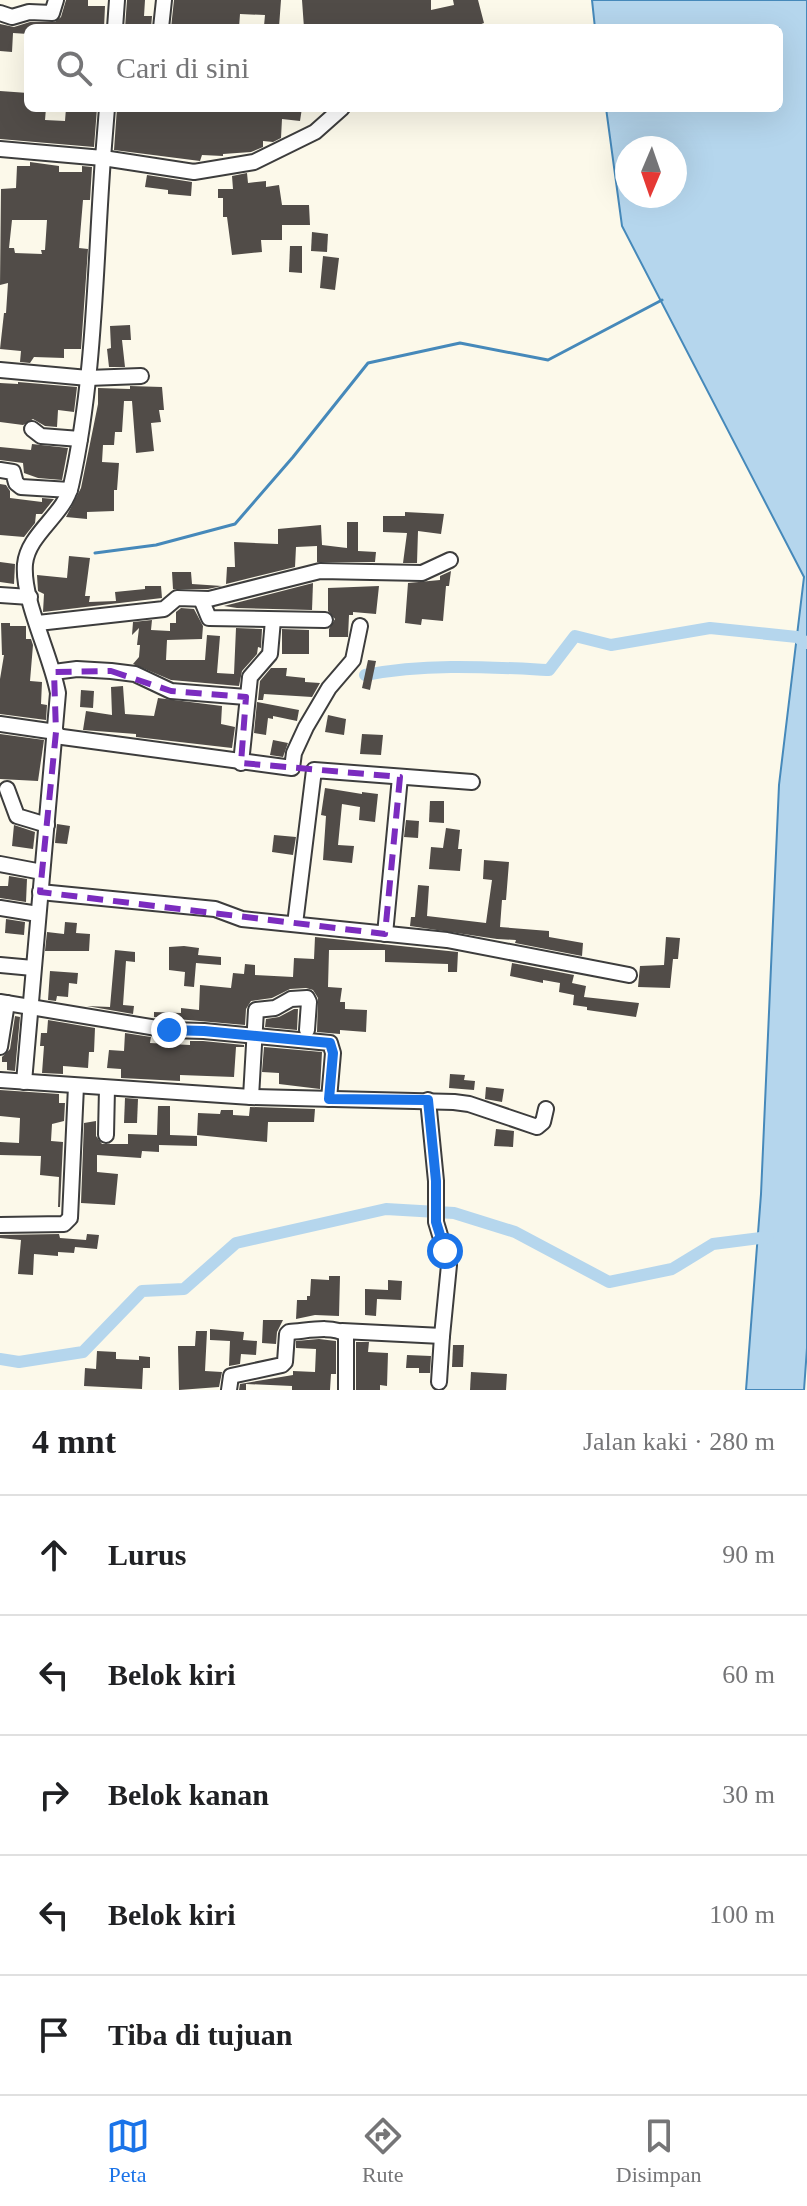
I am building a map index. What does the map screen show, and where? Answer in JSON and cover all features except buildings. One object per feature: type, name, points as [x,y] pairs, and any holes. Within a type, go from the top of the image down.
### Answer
[{"type":"street","points":[[0,13],[12,17],[29,12],[52,13],[56,0]]},
{"type":"street","points":[[115,24],[117,0]]},
{"type":"street","points":[[161,24],[164,0]]},
{"type":"street","points":[[24,1082],[58,693],[30,597],[25,561],[64,504],[70,490],[80,439],[88,378],[107,112]]},
{"type":"street","points":[[0,149],[103,158],[194,172],[254,162],[315,132],[338,112]]},
{"type":"street","points":[[0,370],[88,378],[141,376]]},
{"type":"street","points":[[32,429],[41,436],[80,439]]},
{"type":"street","points":[[0,470],[13,472],[16,483],[21,487],[70,490]]},
{"type":"street","points":[[38,623],[164,609],[177,598],[201,599],[320,571],[422,573],[450,560]]},
{"type":"street","points":[[0,595],[30,597]]},
{"type":"street","points":[[201,599],[209,618],[325,620]]},
{"type":"street","points":[[241,763],[251,673],[270,654],[273,620]]},
{"type":"street","points":[[292,768],[294,753],[306,727],[329,688],[353,660],[360,626]]},
{"type":"street","points":[[54,672],[77,669],[135,674],[171,691],[246,697]]},
{"type":"street","points":[[0,724],[241,763],[472,782]]},
{"type":"street","points":[[295,924],[314,770]]},
{"type":"street","points":[[385,934],[400,777]]},
{"type":"street","points":[[7,789],[15,814],[47,825]]},
{"type":"street","points":[[0,864],[42,872]]},
{"type":"street","points":[[40,892],[215,909],[242,919],[447,940],[629,975]]},
{"type":"street","points":[[0,908],[38,914]]},
{"type":"street","points":[[0,965],[33,968]]},
{"type":"street","points":[[251,1097],[256,1010],[275,1008],[291,999],[304,997],[309,1002],[307,1030]]},
{"type":"street","points":[[0,1047],[3,1003],[169,1030],[330,1043],[333,1053],[329,1099]]},
{"type":"street","points":[[0,1080],[251,1097],[428,1100],[469,1104],[537,1127],[543,1122],[546,1109]]},
{"type":"street","points":[[0,1225],[64,1224],[70,1218],[76,1086]]},
{"type":"street","points":[[106,1135],[107,1088]]},
{"type":"street","points":[[428,1100],[436,1222],[449,1265],[439,1382]]},
{"type":"street","points":[[342,1331],[347,1340],[346,1390]]},
{"type":"street","points":[[229,1390],[231,1376],[282,1365],[289,1332],[442,1336]]},
{"type":"highlighted area","points":[[111,671],[171,691],[246,697],[241,763],[400,777],[385,934],[40,892],[56,732],[54,672]]},
{"type":"water","points":[[592,0],[807,0],[807,1348],[804,1390],[746,1390],[761,1194],[779,785],[804,577],[622,226],[620,208],[687,208],[687,136],[615,136],[615,174],[607,112],[783,112],[783,24],[595,24]]},
{"type":"waterway","points":[[95,553],[156,545],[235,524],[368,363],[460,343],[548,360],[662,300]]},
{"type":"waterway","points":[[365,675],[434,667],[549,670],[575,636],[611,645],[710,628],[797,637],[807,643]]},
{"type":"waterway","points":[[0,1359],[19,1362],[83,1352],[142,1291],[184,1289],[236,1243],[386,1209],[454,1213],[515,1232],[609,1282],[672,1269],[713,1244],[768,1237]]},
{"type":"route","points":[[169,1030],[330,1043],[333,1053],[329,1099],[428,1100],[436,1181],[436,1222],[445,1251]]}]
